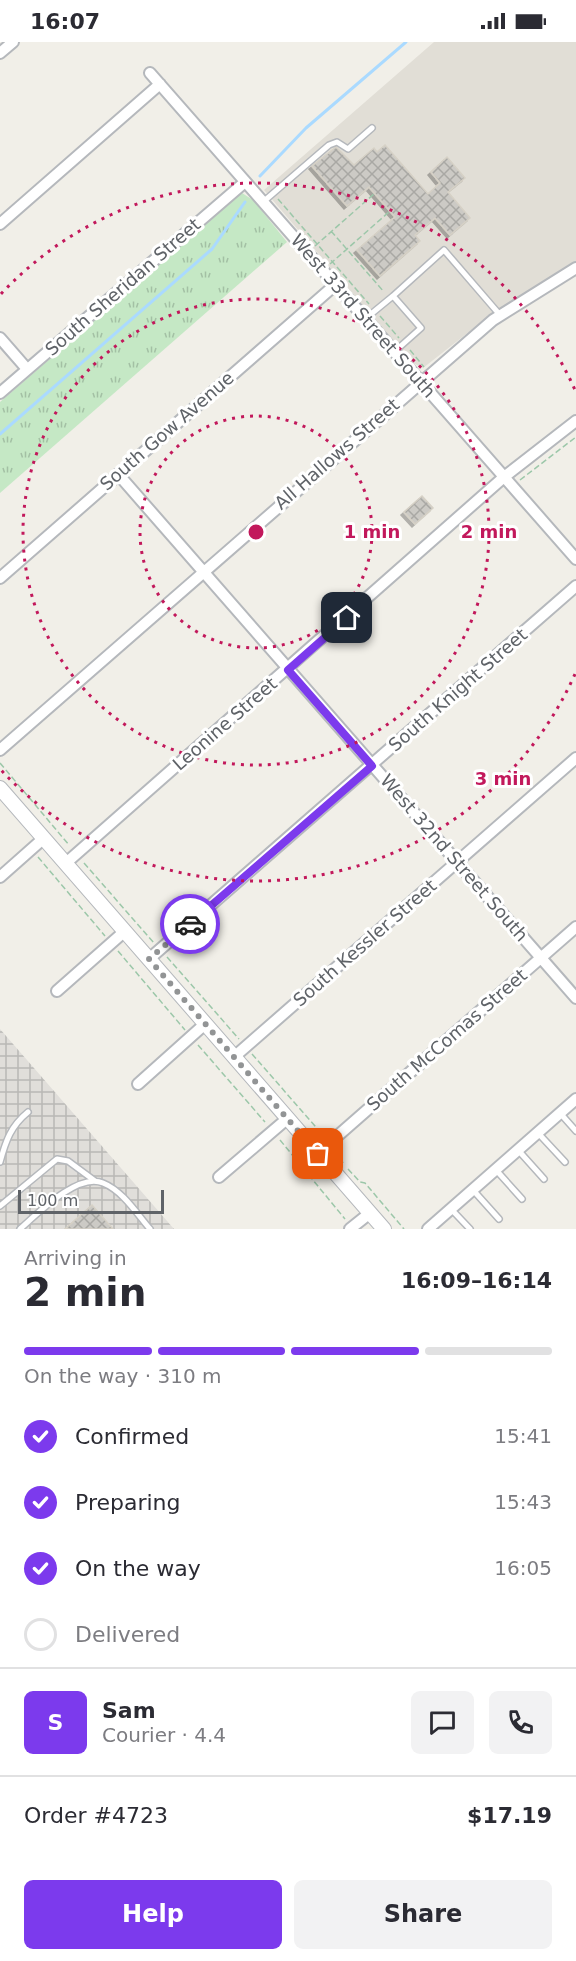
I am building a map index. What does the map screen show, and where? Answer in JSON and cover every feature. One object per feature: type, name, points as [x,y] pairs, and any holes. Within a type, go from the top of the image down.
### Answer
[{"type":"street","points":[[0,53],[13,42]]},
{"type":"street","name":"West 33rd Street South","points":[[150,73],[576,559]]},
{"type":"street","points":[[0,224],[160,84]]},
{"type":"street","name":"South Sheridan Street","points":[[0,393],[245,182]]},
{"type":"street","name":"All Hallows Street","points":[[0,750],[420,382],[500,316],[576,268]]},
{"type":"street","name":"South Gow Avenue","points":[[0,578],[335,285]]},
{"type":"street","points":[[0,338],[27,369]]},
{"type":"street","name":"Leonine Street","points":[[71,858],[288,670],[504,477],[576,421]]},
{"type":"street","name":"West 32nd Street South","points":[[118,474],[576,998]]},
{"type":"street","name":"South Knight Street","points":[[149,959],[576,586]]},
{"type":"street","name":"South Kessler Street","points":[[234,1057],[576,758]]},
{"type":"street","points":[[0,788],[44,838],[71,858],[125,931],[384,1229]]},
{"type":"street","points":[[0,877],[44,838]]},
{"type":"street","name":"South McComas Street","points":[[318,1154],[576,927]]},
{"type":"street","points":[[57,991],[125,931]]},
{"type":"street","points":[[138,1083],[206,1024]]},
{"type":"street","points":[[428,1229],[576,1099]]},
{"type":"street","points":[[219,1177],[288,1118]]},
{"type":"street","points":[[350,1229],[370,1213]]},
{"type":"lane","points":[[263,202],[329,145],[337,142],[348,149],[372,128]]},
{"type":"lane","points":[[365,319],[444,250],[500,316]]},
{"type":"lane","points":[[391,297],[421,328],[394,352]]},
{"type":"lane","points":[[0,1162],[8,1135],[15,1123],[28,1112]]},
{"type":"lane","points":[[560,1113],[576,1131]]},
{"type":"lane","points":[[538,1133],[564,1162]]},
{"type":"lane","points":[[518,1150],[544,1179]]},
{"type":"lane","points":[[0,1206],[57,1159],[68,1161],[95,1181],[104,1183],[122,1196],[150,1229]]},
{"type":"lane","points":[[496,1170],[522,1199]]},
{"type":"lane","points":[[20,1229],[58,1196],[95,1181]]},
{"type":"lane","points":[[473,1190],[499,1219]]},
{"type":"lane","points":[[452,1209],[470,1229]]},
{"type":"path","points":[[316,245],[375,193]]},
{"type":"path","points":[[276,197],[425,368]]},
{"type":"path","points":[[329,264],[390,211]]},
{"type":"path","points":[[331,231],[391,297]]},
{"type":"path","points":[[518,482],[576,437]]},
{"type":"path","points":[[0,764],[71,858],[160,950],[330,1143],[342,1162],[360,1182],[364,1183],[404,1229]]},
{"type":"shaded area","points":[[434,42],[576,42],[576,262],[484,320],[423,368],[411,362],[264,190]]},
{"type":"shaded area","points":[[0,1029],[174,1229],[0,1229]]},
{"type":"green space","points":[[242,193],[253,200],[287,242],[0,493],[0,402]]},
{"type":"building","points":[[385,145],[428,194],[440,183],[431,172],[447,157],[465,178],[448,192],[470,218],[450,235],[435,218],[415,235],[420,241],[380,276],[357,250],[395,217],[369,187],[347,206],[312,166],[336,147],[354,165],[374,148],[377,152]]},
{"type":"building","points":[[422,496],[433,508],[415,524],[404,512]]},
{"type":"building","points":[[92,1205],[113,1229],[65,1229]]},
{"type":"waterway","points":[[260,176],[306,128],[406,42]]},
{"type":"waterway","points":[[0,434],[212,249],[245,202]]},
{"type":"way so far","points":[[190,924],[149,959],[318,1154]]},
{"type":"route","points":[[190,924],[372,766],[288,670],[347,618]]}]
